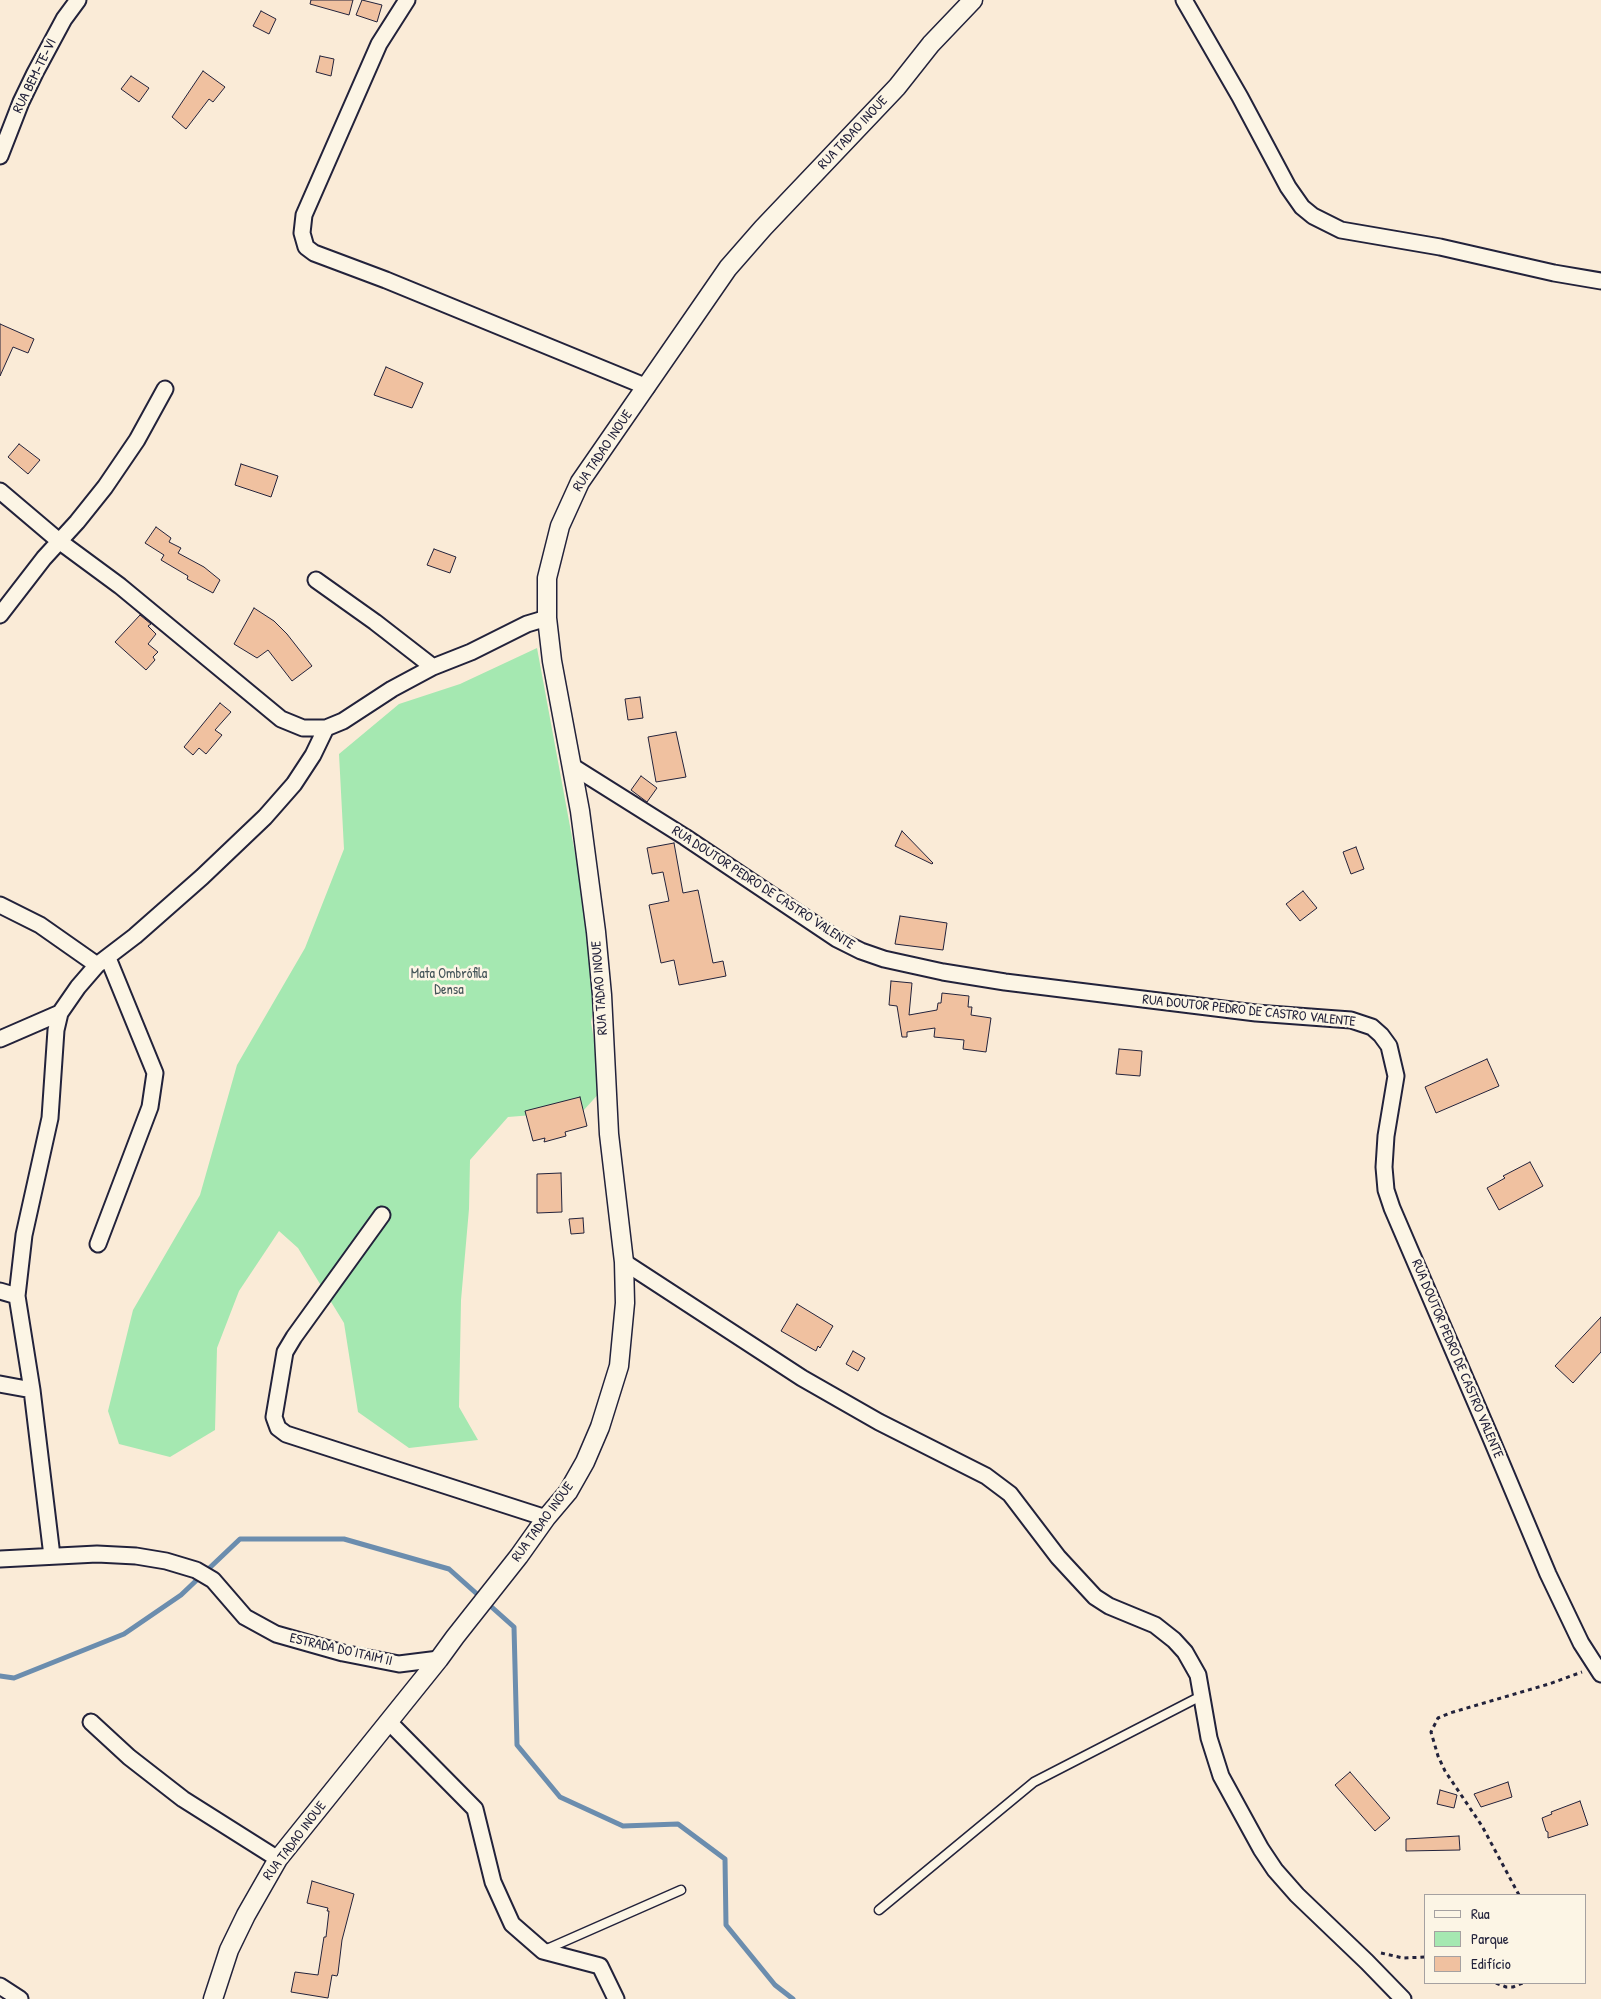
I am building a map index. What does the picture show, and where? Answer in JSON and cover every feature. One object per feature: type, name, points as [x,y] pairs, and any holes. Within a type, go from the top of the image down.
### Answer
[{"type":"street","name":"RUA BEM-TE-VI","points":[[0,156],[21,102],[35,73],[64,19],[78,0]]},
{"type":"street","points":[[407,0],[379,44],[304,214],[302,233],[306,247],[314,252],[647,387]]},
{"type":"street","name":"RUA TADAO INOUE","points":[[213,1999],[229,1950],[246,1915],[278,1859],[439,1659],[455,1636],[495,1588],[546,1518],[568,1492],[585,1462],[600,1427],[610,1388],[619,1366],[625,1303],[624,1262],[608,1134],[602,995],[596,932],[580,811],[554,670],[547,618],[547,578],[560,526],[580,482],[728,268],[769,221],[897,87],[931,44],[973,0]]},
{"type":"street","points":[[1184,0],[1245,105],[1288,188],[1313,216],[1341,230],[1440,247],[1554,273],[1601,281]]},
{"type":"street","points":[[0,615],[59,540],[105,487],[137,440],[165,389]]},
{"type":"street","points":[[0,491],[59,540],[120,586],[281,719],[303,728],[326,728],[343,722],[392,688],[433,667],[471,652],[526,624],[547,618]]},
{"type":"street","points":[[316,580],[376,622],[433,667]]},
{"type":"street","points":[[52,1556],[32,1390],[17,1296],[24,1235],[50,1118],[56,1030],[60,1013],[102,961],[202,877],[294,784],[313,755],[326,728]]},
{"type":"street","name":"RUA DOUTOR PEDRO DE CASTRO VALENTE","points":[[572,766],[685,837],[837,939],[861,951],[943,972],[1015,983],[1236,1011],[1350,1020],[1372,1027],[1382,1035],[1389,1046],[1396,1076],[1386,1136],[1384,1167],[1386,1190],[1392,1208],[1548,1574],[1582,1643],[1599,1670]]},
{"type":"street","points":[[0,905],[40,925],[102,961],[155,1073],[150,1107],[98,1244]]},
{"type":"street","points":[[0,1039],[60,1013]]},
{"type":"street","points":[[382,1215],[285,1352],[274,1417],[278,1428],[286,1434],[546,1518]]},
{"type":"street","points":[[624,1262],[802,1378],[872,1418],[967,1465],[1001,1486],[1018,1503],[1058,1557],[1094,1597],[1109,1606],[1155,1625],[1174,1640],[1192,1663],[1198,1675],[1209,1738],[1221,1776],[1260,1849],[1297,1895],[1403,1999]]},
{"type":"street","points":[[0,1290],[17,1296]]},
{"type":"street","points":[[0,1384],[32,1390]]},
{"type":"street","name":"ESTRADA DO ITAIM II","points":[[0,1559],[96,1554],[166,1560],[196,1570],[213,1580],[245,1617],[276,1634],[343,1653],[399,1664],[439,1659]]},
{"type":"street","points":[[91,1722],[129,1758],[182,1799],[278,1859]]},
{"type":"street","points":[[389,1722],[475,1808],[493,1882],[512,1924],[543,1951],[600,1966],[616,1999]]},
{"type":"street","points":[[0,1986],[20,1999]]},
{"type":"lane","points":[[879,1910],[1034,1782],[1203,1695]]},
{"type":"lane","points":[[543,1951],[680,1890]]},
{"type":"path","points":[[1518,1894],[1482,1826],[1445,1771],[1438,1756],[1431,1732],[1438,1718],[1450,1713],[1599,1670]]},
{"type":"path","points":[[1375,1950],[1403,1958],[1424,1956]]},
{"type":"path","points":[[1498,1984],[1513,1987],[1520,1984]]},
{"type":"green space","name":"Mata Ombrófila Densa","points":[[537,648],[599,983],[591,1022],[602,1090],[583,1111],[508,1117],[470,1160],[469,1209],[461,1300],[459,1407],[478,1440],[409,1448],[358,1412],[344,1323],[298,1248],[279,1231],[239,1291],[217,1348],[215,1430],[170,1457],[119,1444],[108,1411],[133,1310],[200,1195],[237,1065],[305,948],[344,849],[339,754],[399,704],[460,684]]},
{"type":"building","points":[[311,0],[353,0],[349,15],[310,4]]},
{"type":"building","points":[[362,0],[382,5],[377,22],[356,15]]},
{"type":"building","points":[[261,11],[276,19],[269,34],[253,26]]},
{"type":"building","points":[[320,56],[334,59],[331,76],[316,72]]},
{"type":"building","points":[[203,71],[225,87],[213,102],[209,99],[186,129],[172,117]]},
{"type":"building","points":[[131,76],[149,88],[139,102],[121,89]]},
{"type":"building","points":[[0,324],[34,339],[28,353],[13,347],[0,376]]},
{"type":"building","points":[[386,367],[423,383],[412,408],[374,395]]},
{"type":"building","points":[[19,444],[40,460],[28,474],[8,457]]},
{"type":"building","points":[[241,464],[278,476],[271,497],[235,485]]},
{"type":"building","points":[[156,527],[171,538],[169,542],[181,548],[178,553],[204,567],[220,580],[213,593],[187,579],[188,576],[161,560],[164,555],[145,543]]},
{"type":"building","points":[[434,549],[456,557],[450,573],[427,565]]},
{"type":"building","points":[[254,608],[274,621],[287,634],[312,666],[292,681],[268,650],[257,658],[234,644]]},
{"type":"building","points":[[140,615],[151,624],[148,626],[156,634],[148,644],[158,652],[153,657],[155,660],[146,670],[115,642]]},
{"type":"building","points":[[640,697],[643,718],[628,720],[625,699]]},
{"type":"building","points":[[220,703],[231,712],[215,730],[222,735],[206,754],[199,748],[193,755],[184,747]]},
{"type":"building","points":[[676,732],[686,777],[656,782],[648,737]]},
{"type":"building","points":[[641,776],[657,788],[647,802],[631,790]]},
{"type":"building","points":[[902,831],[933,863],[932,864],[895,846]]},
{"type":"building","points":[[674,843],[683,893],[698,890],[713,963],[723,961],[726,976],[679,985],[674,960],[661,963],[649,905],[669,901],[663,872],[652,874],[647,848]]},
{"type":"building","points":[[1356,847],[1364,869],[1351,874],[1343,852]]},
{"type":"building","points":[[1303,891],[1317,908],[1300,921],[1286,904]]},
{"type":"building","points":[[900,916],[947,923],[943,950],[895,944]]},
{"type":"building","points":[[891,981],[912,983],[909,1015],[937,1010],[938,1003],[941,1003],[942,993],[969,996],[968,1007],[972,1007],[971,1015],[991,1018],[986,1052],[963,1049],[964,1040],[934,1037],[935,1028],[907,1032],[907,1037],[902,1037],[897,1006],[889,1005]]},
{"type":"building","points":[[1119,1049],[1142,1051],[1140,1076],[1116,1074]]},
{"type":"building","points":[[1487,1059],[1499,1086],[1436,1113],[1425,1087]]},
{"type":"building","points":[[580,1097],[587,1126],[565,1132],[566,1136],[544,1142],[545,1138],[533,1141],[525,1111]]},
{"type":"building","points":[[1530,1162],[1543,1186],[1499,1210],[1487,1188],[1505,1178],[1503,1176]]},
{"type":"building","points":[[561,1173],[562,1212],[537,1213],[537,1174]]},
{"type":"building","points":[[583,1218],[584,1233],[571,1234],[569,1219]]},
{"type":"building","points":[[797,1304],[833,1326],[820,1348],[818,1346],[816,1351],[781,1331]]},
{"type":"building","points":[[1601,1317],[1601,1352],[1573,1383],[1555,1366]]},
{"type":"building","points":[[853,1351],[865,1358],[858,1371],[846,1364]]},
{"type":"building","points":[[1350,1772],[1390,1818],[1375,1831],[1335,1785]]},
{"type":"building","points":[[1508,1782],[1512,1797],[1481,1807],[1474,1794]]},
{"type":"building","points":[[1440,1790],[1457,1795],[1454,1808],[1437,1804]]},
{"type":"building","points":[[1580,1801],[1588,1825],[1548,1838],[1548,1832],[1542,1818],[1552,1814],[1551,1812]]},
{"type":"building","points":[[1459,1836],[1460,1850],[1406,1851],[1406,1839]]},
{"type":"building","points":[[312,1881],[354,1894],[342,1940],[338,1973],[337,1976],[332,1975],[328,1998],[291,1992],[295,1972],[318,1975],[324,1937],[326,1937],[328,1908],[307,1903]]},
{"type":"waterway","points":[[0,1676],[14,1678],[124,1634],[181,1595],[240,1539],[344,1539],[449,1569],[514,1627],[517,1745],[560,1797],[623,1826],[678,1824],[725,1859],[726,1925],[775,1985],[793,1999]]}]
